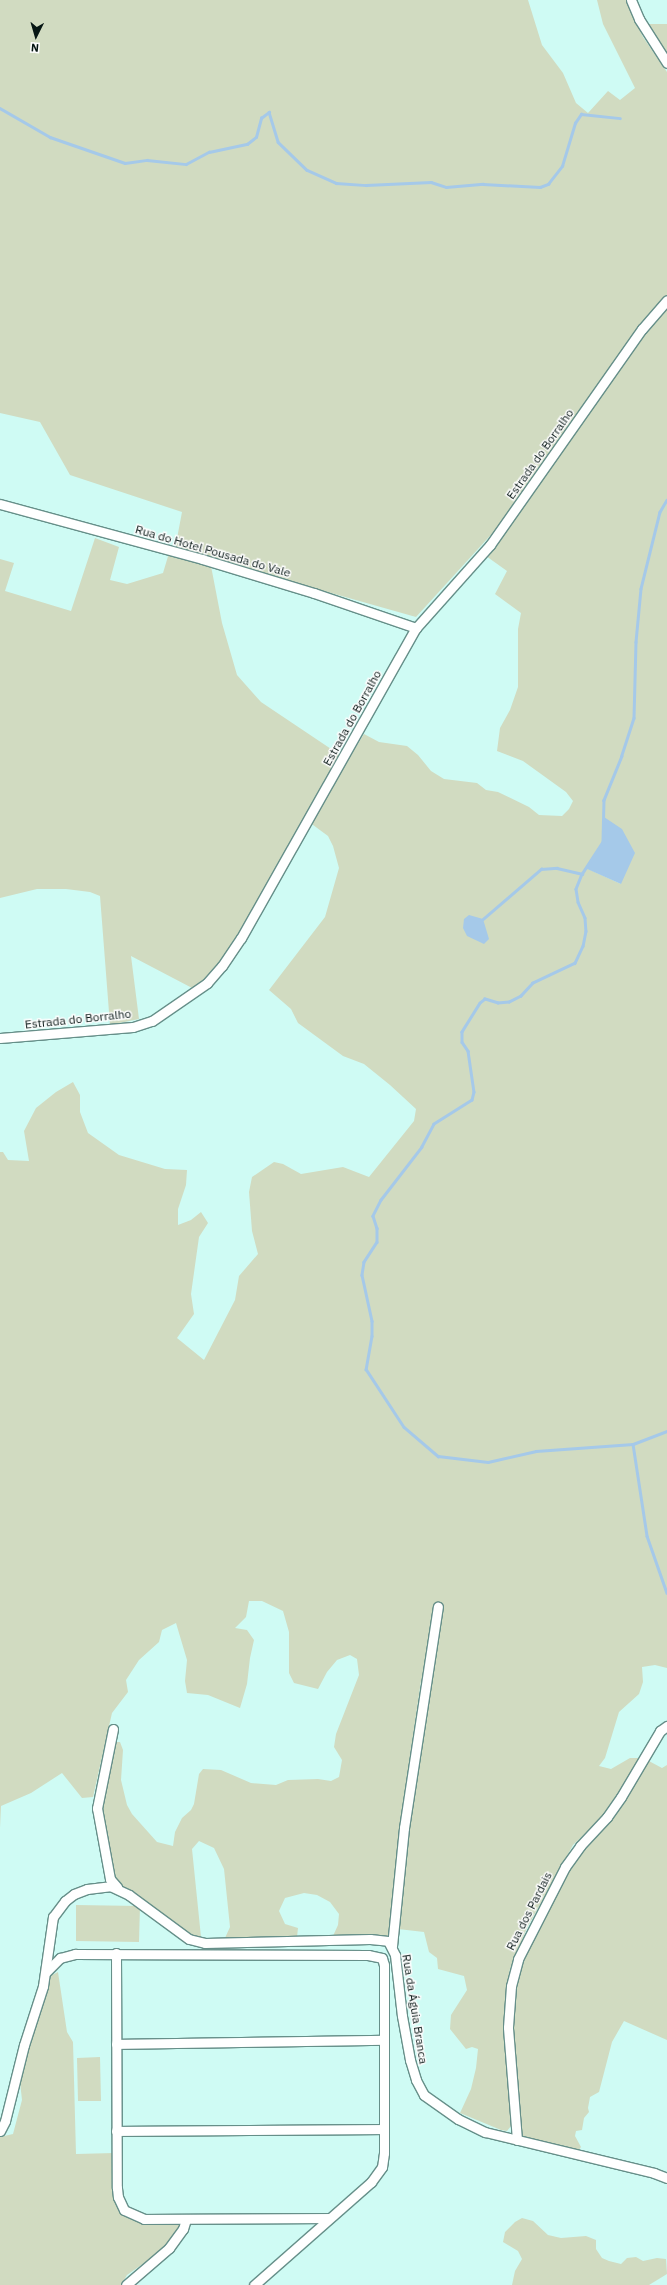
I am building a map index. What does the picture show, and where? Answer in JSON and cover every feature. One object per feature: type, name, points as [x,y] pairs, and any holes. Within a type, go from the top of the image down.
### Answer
[{"type":"street","points":[[630,0],[639,19],[667,63]]},
{"type":"street","name":"Estrada do Borralho","points":[[0,1038],[133,1027],[152,1021],[207,983],[222,966],[241,938],[416,628],[490,545],[642,329],[667,300]]},
{"type":"street","name":"Rua do Hotel Pousada do Vale","points":[[0,504],[202,559],[314,593],[416,628]]},
{"type":"street","points":[[392,1946],[404,1828],[438,1607]]},
{"type":"street","name":"Rua dos Pardais","points":[[517,2140],[508,2028],[511,1986],[518,1959],[565,1867],[580,1846],[608,1816],[625,1790],[656,1736],[667,1726]]},
{"type":"street","points":[[113,1729],[97,1808],[110,1879],[117,1887]]},
{"type":"street","points":[[0,2131],[5,2121],[19,2063],[46,1972],[51,1923],[58,1909],[74,1894],[86,1889],[102,1886],[117,1887]]},
{"type":"street","name":"Rua da Águia Branca","points":[[117,1887],[189,1938],[205,1943],[370,1939],[388,1941],[392,1946],[395,1955],[402,2016],[412,2066],[420,2090],[424,2095],[444,2110],[472,2126],[517,2140],[654,2173],[667,2178]]},
{"type":"street","points":[[46,1972],[56,1961],[67,1955],[116,1953],[378,1956],[383,1961],[383,2160],[377,2176],[254,2285]]},
{"type":"street","points":[[116,1953],[116,2131],[118,2197],[124,2210],[144,2219],[328,2218]]},
{"type":"street","points":[[116,2044],[382,2040]]},
{"type":"street","points":[[116,2131],[383,2128]]},
{"type":"street","points":[[126,2285],[174,2243],[184,2229],[186,2219]]},
{"type":"green space","points":[[0,0],[528,0],[542,45],[563,73],[576,103],[588,113],[608,91],[620,100],[635,88],[603,24],[597,0],[626,0],[643,37],[667,72],[667,298],[509,515],[416,617],[175,549],[182,512],[70,475],[40,422],[0,413]]},
{"type":"green space","points":[[646,24],[667,24],[667,58]]},
{"type":"green space","points":[[667,304],[667,1668],[655,1665],[642,1667],[643,1682],[639,1694],[619,1712],[605,1758],[599,1766],[611,1769],[630,1758],[639,1758],[607,1813],[573,1845],[527,1928],[510,1969],[506,1989],[505,2023],[511,2126],[507,2131],[501,2130],[460,2113],[471,2089],[476,2068],[478,2049],[472,2047],[466,2049],[450,2029],[451,2015],[467,1990],[464,1976],[438,1969],[437,1958],[429,1952],[424,1932],[398,1929],[398,1905],[412,1794],[431,1678],[421,1681],[399,1832],[389,1937],[379,1935],[333,1936],[338,1925],[339,1914],[330,1902],[317,1895],[304,1893],[285,1898],[279,1911],[285,1924],[298,1928],[297,1937],[225,1938],[230,1927],[224,1869],[214,1848],[199,1841],[192,1849],[201,1937],[194,1936],[117,1883],[114,1876],[101,1815],[112,1752],[116,1742],[120,1742],[123,1750],[121,1780],[127,1805],[132,1814],[157,1842],[173,1846],[175,1832],[182,1818],[191,1810],[194,1804],[199,1774],[203,1769],[221,1770],[251,1783],[276,1785],[288,1780],[318,1779],[331,1781],[339,1777],[342,1760],[334,1747],[336,1734],[359,1675],[357,1659],[350,1655],[337,1660],[327,1672],[318,1689],[294,1683],[289,1673],[289,1632],[283,1611],[262,1601],[249,1601],[246,1617],[235,1628],[247,1630],[254,1640],[247,1684],[240,1708],[208,1695],[187,1693],[185,1681],[187,1660],[176,1623],[162,1630],[159,1642],[139,1660],[126,1680],[128,1692],[112,1713],[93,1797],[82,1798],[62,1773],[31,1793],[1,1806],[0,1828],[0,1152],[3,1152],[8,1160],[29,1161],[24,1131],[36,1108],[56,1092],[73,1082],[80,1095],[80,1112],[88,1133],[119,1155],[165,1169],[187,1170],[186,1185],[178,1209],[178,1225],[191,1220],[201,1212],[208,1223],[199,1237],[191,1294],[194,1314],[177,1338],[204,1360],[235,1300],[239,1276],[258,1254],[252,1231],[249,1192],[252,1177],[274,1162],[283,1164],[301,1174],[343,1167],[369,1177],[414,1121],[416,1109],[390,1085],[364,1064],[343,1056],[298,1023],[291,1009],[269,990],[325,917],[339,868],[333,846],[328,836],[309,822],[364,734],[379,742],[407,746],[418,755],[431,771],[444,779],[477,783],[486,790],[498,792],[529,807],[539,815],[562,816],[569,809],[573,801],[566,792],[523,761],[497,751],[500,728],[510,710],[518,687],[518,629],[521,613],[495,594],[507,571],[486,556],[588,416],[646,330]],"holes":[[[603,842],[621,884],[586,868]]]},
{"type":"green space","points":[[95,538],[119,547],[110,580],[127,584],[163,573],[169,553],[211,566],[222,623],[237,675],[261,702],[340,755],[232,946],[215,968],[194,989],[131,956],[139,1019],[110,1025],[100,896],[90,892],[66,889],[37,889],[0,898],[0,559],[14,563],[5,591],[71,611]]},
{"type":"green space","points":[[647,1760],[662,1768],[667,1765],[667,2040],[624,2021],[612,2042],[599,2092],[590,2097],[588,2108],[589,2112],[584,2118],[582,2130],[576,2131],[575,2136],[581,2147],[578,2151],[520,2136],[513,2035],[513,2010],[519,1971],[566,1874],[622,1800]]},
{"type":"green space","points":[[76,1905],[140,1906],[139,1942],[76,1941]]},
{"type":"green space","points":[[58,1972],[67,2032],[73,2042],[76,2154],[114,2153],[116,2195],[136,2220],[180,2224],[179,2229],[164,2249],[127,2275],[121,2285],[0,2285],[0,2137],[13,2134],[22,2100],[20,2082],[35,2024],[48,1982],[52,1975]]},
{"type":"green space","points":[[100,2057],[101,2101],[78,2101],[77,2058]]},
{"type":"green space","points":[[522,2218],[533,2221],[548,2235],[561,2238],[586,2236],[596,2240],[596,2249],[602,2258],[609,2261],[621,2264],[627,2258],[636,2257],[643,2261],[657,2258],[666,2259],[667,2274],[649,2285],[512,2285],[515,2271],[522,2259],[518,2251],[503,2242],[505,2232],[515,2222]]},
{"type":"water","points":[[604,817],[622,829],[635,853],[621,884],[585,868],[603,842]]},
{"type":"water","points":[[469,915],[483,919],[489,939],[484,944],[467,936],[463,928],[464,919]]},
{"type":"waterway","points":[[0,108],[50,137],[125,163],[147,160],[186,164],[209,152],[247,144],[256,137],[261,118],[269,112],[278,142],[307,170],[336,183],[366,185],[431,182],[446,187],[483,184],[540,187],[548,184],[562,166],[575,123],[581,114],[620,118]]},
{"type":"waterway","points":[[667,500],[660,512],[641,589],[636,642],[634,718],[622,756],[604,800],[603,842],[582,874],[576,889],[578,902],[585,918],[586,931],[583,946],[575,963],[533,983],[521,996],[509,1002],[498,1003],[485,999],[480,1003],[462,1032],[462,1042],[468,1051],[474,1092],[472,1100],[434,1124],[422,1147],[381,1200],[373,1216],[377,1228],[377,1242],[364,1262],[362,1275],[372,1321],[372,1336],[366,1369],[404,1427],[438,1456],[488,1462],[536,1451],[633,1444],[667,1431]]},
{"type":"waterway","points":[[483,919],[541,869],[557,868],[582,874]]},
{"type":"waterway","points":[[633,1444],[647,1536],[667,1593]]}]
